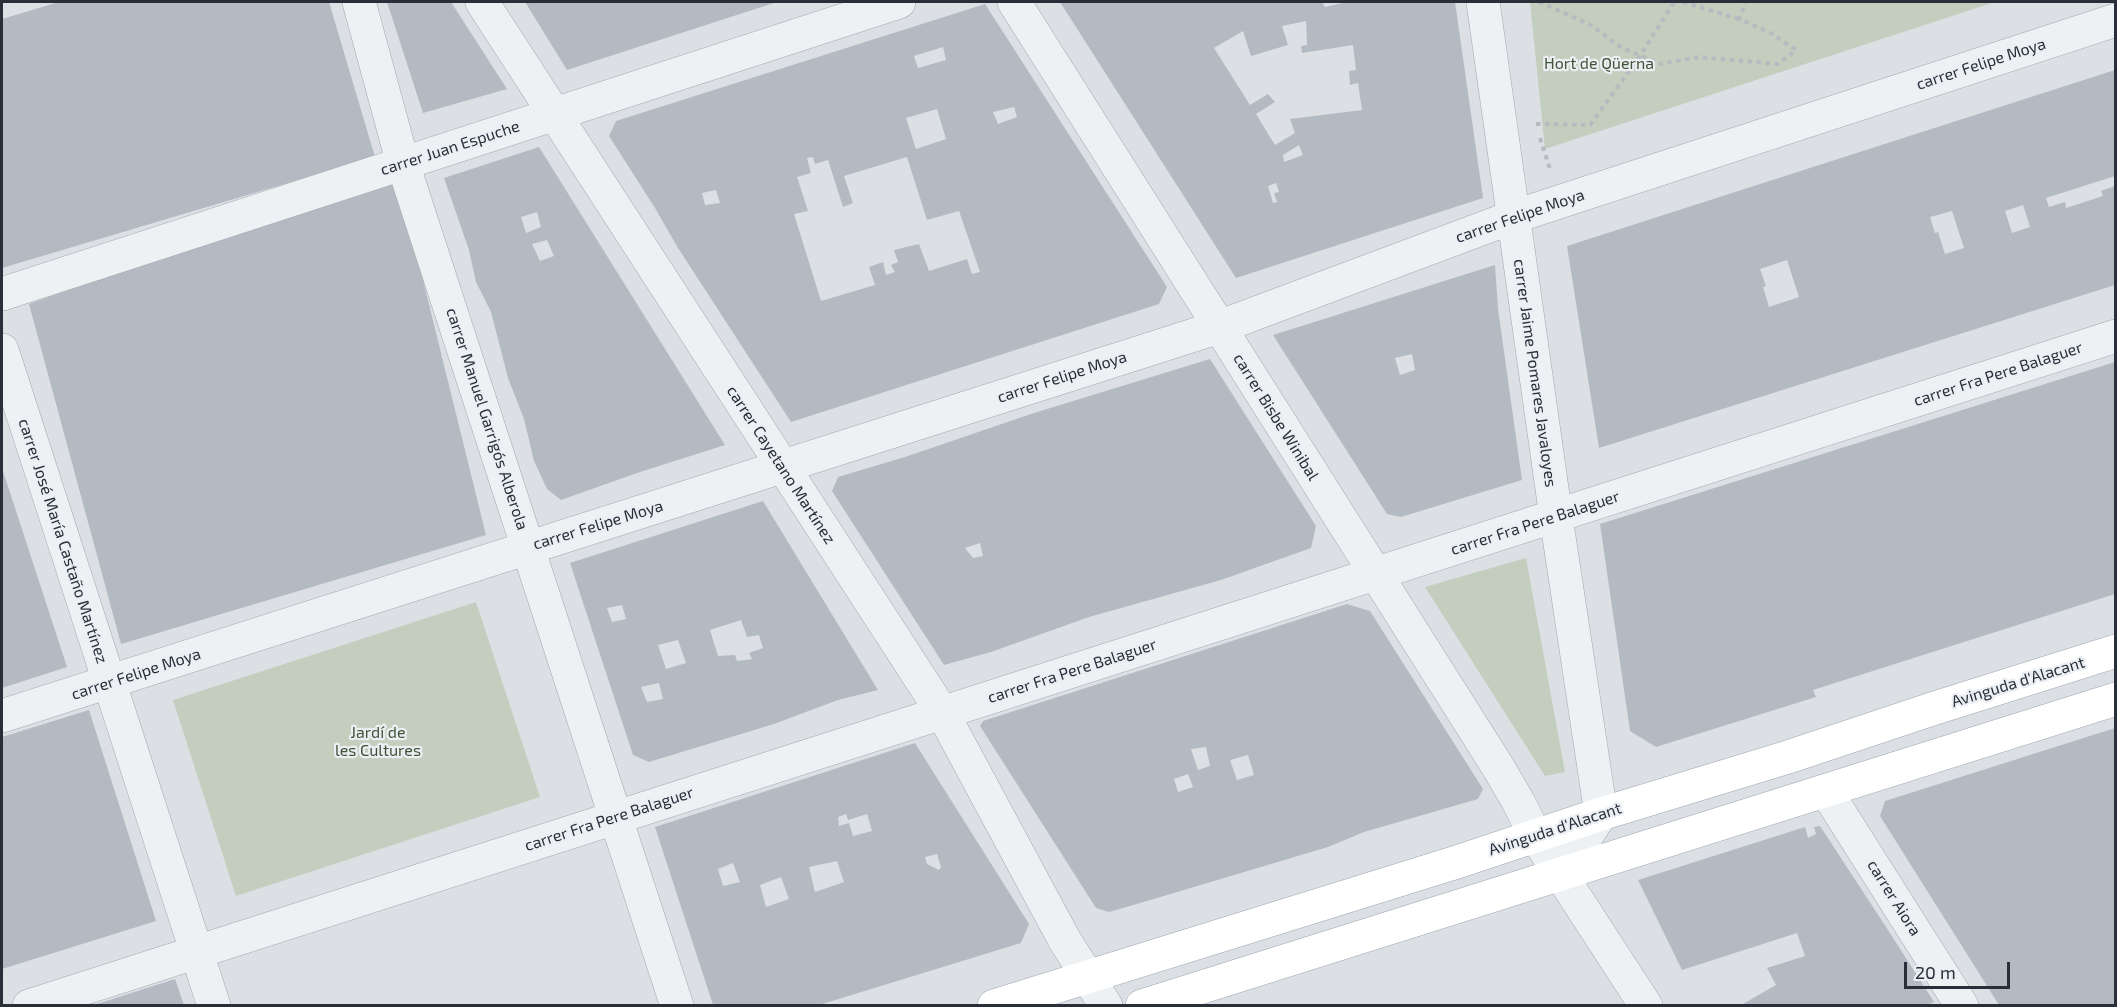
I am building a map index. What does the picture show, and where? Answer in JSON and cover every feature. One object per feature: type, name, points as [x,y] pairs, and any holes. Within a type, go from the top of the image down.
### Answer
[{"type":"main road","name":"Avinguda d'Alacant","points":[[994,1005],[1097,996],[1125,964],[1457,862],[1535,835],[1779,760],[2115,651]]},
{"type":"main road","points":[[1142,1005],[1185,998],[1561,874],[2115,699]]},
{"type":"street","name":"carrer Manuel Garrigós Alberola","points":[[359,2],[404,164],[677,1005]]},
{"type":"street","name":"carrer Cayetano Martínez","points":[[482,2],[942,712],[1097,996]]},
{"type":"street","name":"carrer Juan Espuche","points":[[2,294],[899,2]]},
{"type":"street","name":"carrer Bisbe Winibal","points":[[1014,2],[1520,802],[1535,835],[1646,1005]]},
{"type":"street","name":"carrer Jaime Pomares Javaloyes","points":[[1483,2],[1556,517],[1601,814]]},
{"type":"street","name":"carrer Felipe Moya","points":[[2,716],[1219,327],[1512,208],[2115,21]]},
{"type":"street","name":"carrer Fra Pere Balaguer","points":[[29,1005],[2115,336]]},
{"type":"street","name":"carrer José María Castaño Martínez","points":[[2,350],[214,1005]]},
{"type":"street","name":"carrer Aiora","points":[[1826,791],[1962,1005]]},
{"type":"street","points":[[1561,874],[1601,814]]},
{"type":"path","points":[[1539,2],[1589,24],[1622,48],[1661,64],[1699,57],[1778,64],[1796,50],[1769,32],[1739,19],[1683,2]]},
{"type":"path","points":[[1512,208],[1541,172],[1551,169],[1534,124],[1590,125],[1640,56],[1674,2]]},
{"type":"path","points":[[1739,19],[1746,2]]},
{"type":"green space","name":"Hort de Qüerna","points":[[1530,2],[1995,2],[1545,149]]},
{"type":"green space","points":[[1526,558],[1565,772],[1545,776],[1425,587]]},
{"type":"green space","name":"Jardí de les Cultures","points":[[476,602],[540,797],[236,896],[173,700]]},
{"type":"building","points":[[59,2],[329,2],[375,157],[2,268],[2,19]]},
{"type":"building","points":[[387,2],[451,2],[507,89],[423,113]]},
{"type":"building","points":[[525,2],[777,2],[567,70]]},
{"type":"building","points":[[1060,2],[1322,2],[1325,7],[1347,2],[1455,2],[1483,198],[1236,278]],"holes":[[[1306,21],[1307,45],[1301,46],[1302,53],[1353,45],[1356,70],[1349,71],[1350,85],[1358,83],[1362,110],[1290,119],[1295,133],[1275,145],[1256,114],[1275,102],[1268,94],[1250,105],[1214,48],[1243,31],[1251,56],[1288,45],[1282,26]],[[1299,145],[1303,155],[1284,162],[1283,155]],[[1276,183],[1279,192],[1274,193],[1277,202],[1273,203],[1268,186]]]},
{"type":"building","points":[[985,4],[1167,287],[1159,304],[791,422],[678,248],[609,136],[616,121]],"holes":[[[943,47],[946,60],[918,68],[914,56]],[[1014,107],[1017,117],[998,124],[993,112]],[[937,109],[946,139],[916,149],[906,118]],[[813,157],[815,164],[828,160],[843,207],[853,203],[844,176],[907,157],[927,220],[959,211],[980,272],[972,274],[967,259],[929,271],[919,244],[894,250],[898,262],[891,265],[895,272],[886,275],[883,262],[869,267],[875,285],[821,301],[794,214],[808,211],[797,177],[811,173],[807,158]],[[716,190],[720,203],[705,205],[702,193]]]},
{"type":"building","points":[[2115,70],[2115,176],[2046,198],[2049,207],[2065,202],[2066,208],[2103,196],[2101,191],[2115,186],[2115,285],[1599,448],[1567,246]],"holes":[[[2023,205],[2030,227],[2012,233],[2005,211]],[[1952,211],[1964,248],[1945,254],[1930,217]],[[1787,260],[1799,297],[1769,307],[1763,287],[1766,286],[1760,269]]]},
{"type":"building","points":[[539,147],[725,445],[561,500],[547,489],[534,461],[524,419],[508,378],[491,312],[476,282],[469,250],[444,178]],"holes":[[[537,212],[541,227],[526,233],[521,217]],[[547,240],[554,256],[540,261],[532,244]]]},
{"type":"building","points":[[379,179],[398,179],[486,535],[121,644],[29,304]]},
{"type":"building","points":[[1495,265],[1498,309],[1522,480],[1401,517],[1387,514],[1273,335]],"holes":[[[1412,354],[1415,370],[1400,375],[1395,358]]]},
{"type":"building","points":[[1210,359],[1316,526],[1311,548],[1221,580],[1089,617],[991,652],[944,665],[832,491],[838,477]],"holes":[[[980,543],[983,556],[973,558],[965,548]]]},
{"type":"building","points":[[2115,362],[2115,594],[1813,690],[1816,697],[1656,747],[1630,731],[1600,524]]},
{"type":"building","points":[[2,468],[67,667],[2,688]]},
{"type":"building","points":[[763,501],[878,690],[838,700],[774,724],[649,762],[633,755],[570,563]],"holes":[[[622,605],[626,619],[612,622],[607,608]],[[741,620],[747,637],[759,635],[763,648],[749,653],[752,659],[737,661],[735,655],[718,656],[710,630]],[[678,640],[686,663],[666,669],[658,645]],[[659,683],[663,699],[647,702],[641,687]]]},
{"type":"building","points":[[1347,604],[1370,611],[1483,789],[1478,799],[1364,832],[1328,847],[1109,912],[1096,908],[980,726],[983,721]],"holes":[[[1206,747],[1210,766],[1198,770],[1191,749]],[[1248,755],[1254,775],[1237,780],[1230,760]],[[1188,774],[1193,787],[1178,792],[1174,779]]]},
{"type":"building","points":[[89,710],[156,921],[2,969],[2,737]]},
{"type":"building","points":[[2115,728],[2115,1005],[1999,1005],[1880,816],[1885,801]]},
{"type":"building","points":[[915,743],[1029,924],[1021,943],[819,1005],[713,1005],[655,827]],"holes":[[[846,814],[848,820],[867,814],[872,831],[853,836],[849,823],[839,826],[838,817]],[[937,854],[941,867],[939,870],[927,864],[925,857]],[[837,861],[844,882],[815,892],[809,867]],[[733,863],[740,882],[723,886],[718,869]],[[781,877],[789,899],[766,907],[760,885]]]},
{"type":"building","points":[[1820,826],[1934,1002],[1927,1005],[1741,1005],[1776,985],[1767,968],[1805,956],[1797,933],[1682,970],[1638,880],[1805,827],[1808,838],[1816,834],[1814,827]]},
{"type":"building","points":[[175,979],[184,1005],[94,1005]]}]
